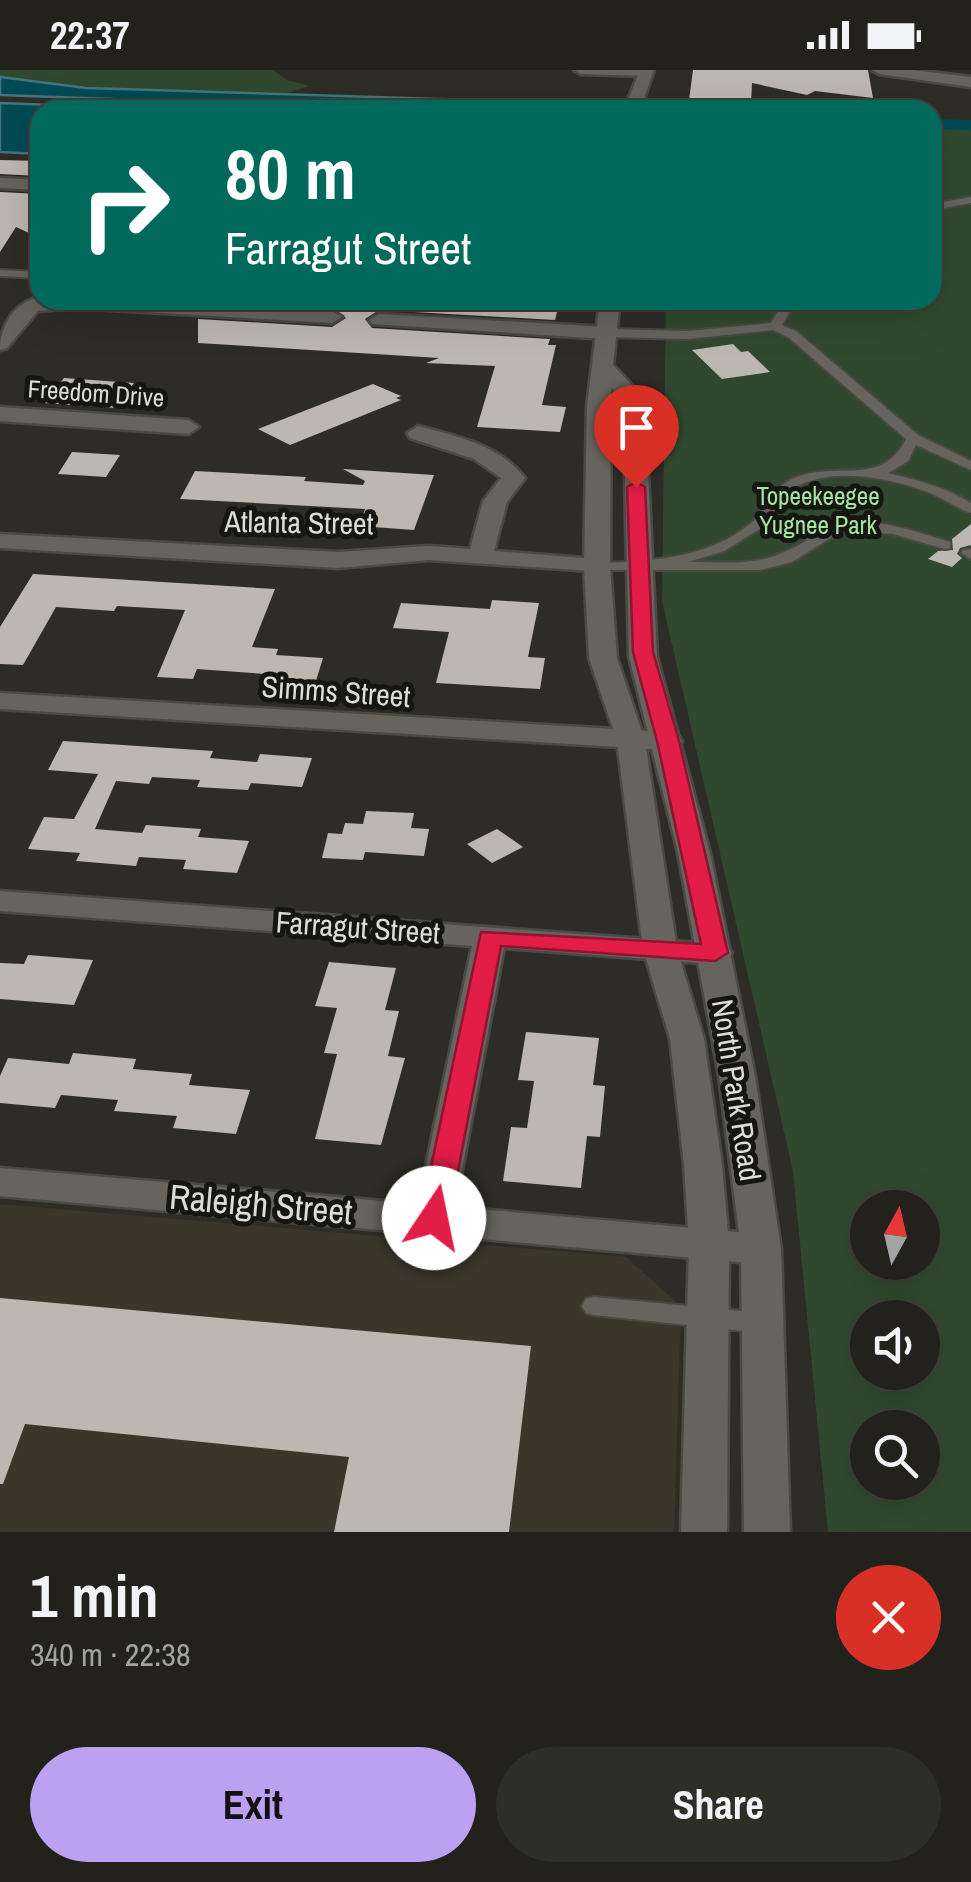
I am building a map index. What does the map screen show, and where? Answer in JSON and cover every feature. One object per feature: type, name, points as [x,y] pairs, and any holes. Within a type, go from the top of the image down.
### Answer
[{"type":"street","points":[[581,70],[647,71],[636,100]]},
{"type":"street","points":[[881,71],[971,82]]},
{"type":"street","points":[[0,184],[30,185]]},
{"type":"street","points":[[0,344],[30,306]]},
{"type":"street","points":[[213,310],[332,317]]},
{"type":"street","name":"North Park Road","points":[[609,310],[598,406],[597,567],[604,658],[631,741],[660,950],[687,1040],[704,1164],[708,1244],[704,1532]]},
{"type":"street","points":[[379,320],[607,334]]},
{"type":"street","name":"North Park Road","points":[[603,367],[629,394],[635,432],[637,566],[644,657],[668,741],[715,953],[761,1249],[766,1532]]},
{"type":"street","name":"Freedom Drive","points":[[0,414],[188,428]]},
{"type":"street","points":[[418,432],[476,452],[504,466],[513,478],[495,501],[480,557]]},
{"type":"street","name":"Atlanta Street","points":[[0,541],[338,560],[429,553],[597,567]]},
{"type":"street","name":"Simms Street","points":[[0,700],[668,741]]},
{"type":"street","name":"Farragut Street","points":[[0,901],[715,953]]},
{"type":"street","points":[[434,1218],[490,937]]},
{"type":"street","name":"Raleigh Street","points":[[0,1182],[761,1249]]},
{"type":"lane","points":[[942,204],[971,200]]},
{"type":"lane","points":[[0,273],[30,274]]},
{"type":"lane","points":[[775,326],[785,310]]},
{"type":"lane","points":[[607,334],[688,335],[775,326],[792,334],[913,438],[971,466]]},
{"type":"lane","points":[[875,475],[904,458],[913,438]]},
{"type":"lane","points":[[637,566],[716,550],[762,521],[777,498],[794,483],[826,476],[875,475],[915,481],[951,494],[971,509]]},
{"type":"lane","points":[[762,521],[788,524],[816,539]]},
{"type":"lane","points":[[597,567],[760,566],[787,559],[833,530],[852,527],[894,530],[945,545]]},
{"type":"lane","points":[[594,1306],[762,1322]]},
{"type":"shaded area","points":[[0,1204],[626,1257],[681,1306],[674,1532],[0,1532]]},
{"type":"green space","points":[[0,70],[273,70],[287,80],[309,86],[285,94],[86,88],[0,77]]},
{"type":"green space","name":"Topeekeegee Yugnee Park","points":[[942,127],[971,129],[971,1532],[828,1532],[793,1171],[662,601],[666,310],[942,310]]},
{"type":"water","points":[[0,77],[86,88],[468,100],[140,100],[0,95]]},
{"type":"water","points":[[0,103],[30,104],[30,154],[0,152]]},
{"type":"building","points":[[693,70],[868,70],[873,98],[815,91],[807,95],[752,83],[751,100],[689,100]]},
{"type":"building","points":[[0,160],[30,161],[30,176],[0,174]]},
{"type":"building","points":[[0,192],[30,194],[30,233],[16,227],[0,252]]},
{"type":"building","points":[[336,310],[379,310],[365,319],[372,328],[550,339],[548,345],[556,345],[542,405],[566,407],[560,432],[477,427],[495,366],[426,363],[439,358],[198,343],[198,319],[332,327],[346,318]]},
{"type":"building","points":[[379,310],[558,310],[555,320]]},
{"type":"building","points":[[733,344],[741,352],[748,351],[770,372],[722,379],[692,350]]},
{"type":"building","points":[[64,378],[134,383],[116,408],[44,403]]},
{"type":"building","points":[[373,384],[401,396],[396,398],[401,400],[290,445],[258,429]]},
{"type":"building","points":[[72,452],[120,455],[106,477],[58,474]]},
{"type":"building","points":[[343,469],[434,475],[414,530],[359,526],[365,509],[180,499],[195,471],[306,477],[304,481],[363,485],[365,481]]},
{"type":"building","points":[[971,524],[971,545],[960,548],[957,554],[962,558],[952,567],[928,559],[938,551],[953,550],[952,539]]},
{"type":"building","points":[[33,574],[275,589],[252,647],[278,649],[276,655],[323,658],[315,684],[263,680],[266,674],[197,669],[193,679],[157,677],[185,610],[56,607],[23,665],[0,664],[0,627]]},
{"type":"building","points":[[492,600],[539,603],[528,657],[545,658],[540,689],[436,683],[449,632],[393,628],[401,603],[490,609]]},
{"type":"building","points":[[63,741],[213,751],[210,758],[257,762],[260,754],[312,758],[302,787],[251,783],[248,790],[197,787],[200,780],[152,777],[149,784],[116,781],[95,829],[142,833],[146,825],[201,829],[198,837],[249,841],[237,873],[183,869],[186,860],[139,857],[136,866],[76,861],[80,853],[28,849],[44,817],[74,819],[98,774],[48,770]]},
{"type":"building","points":[[366,811],[414,813],[411,828],[429,829],[424,856],[365,852],[363,860],[322,858],[328,833],[342,834],[345,823],[363,824]]},
{"type":"building","points":[[497,829],[523,847],[492,863],[467,844]]},
{"type":"building","points":[[28,955],[93,960],[74,1005],[0,999],[0,963],[24,964]]},
{"type":"building","points":[[329,962],[396,968],[385,1010],[399,1011],[388,1056],[405,1058],[381,1145],[315,1139],[337,1054],[324,1053],[337,1008],[315,1006]]},
{"type":"building","points":[[526,1032],[599,1038],[593,1085],[605,1086],[600,1137],[587,1136],[581,1188],[503,1181],[511,1127],[527,1128],[534,1081],[518,1080]]},
{"type":"building","points":[[73,1053],[136,1059],[133,1069],[192,1074],[189,1085],[250,1090],[236,1134],[173,1128],[177,1116],[114,1111],[118,1100],[61,1095],[55,1108],[0,1103],[0,1076],[8,1058],[69,1064]]},
{"type":"building","points":[[0,1298],[531,1346],[509,1532],[334,1532],[349,1457],[25,1424],[0,1484]]},
{"type":"waterway","points":[[942,124],[971,125]]},
{"type":"route","points":[[434,1218],[490,937],[715,953],[668,741],[643,652],[636,487]]}]
